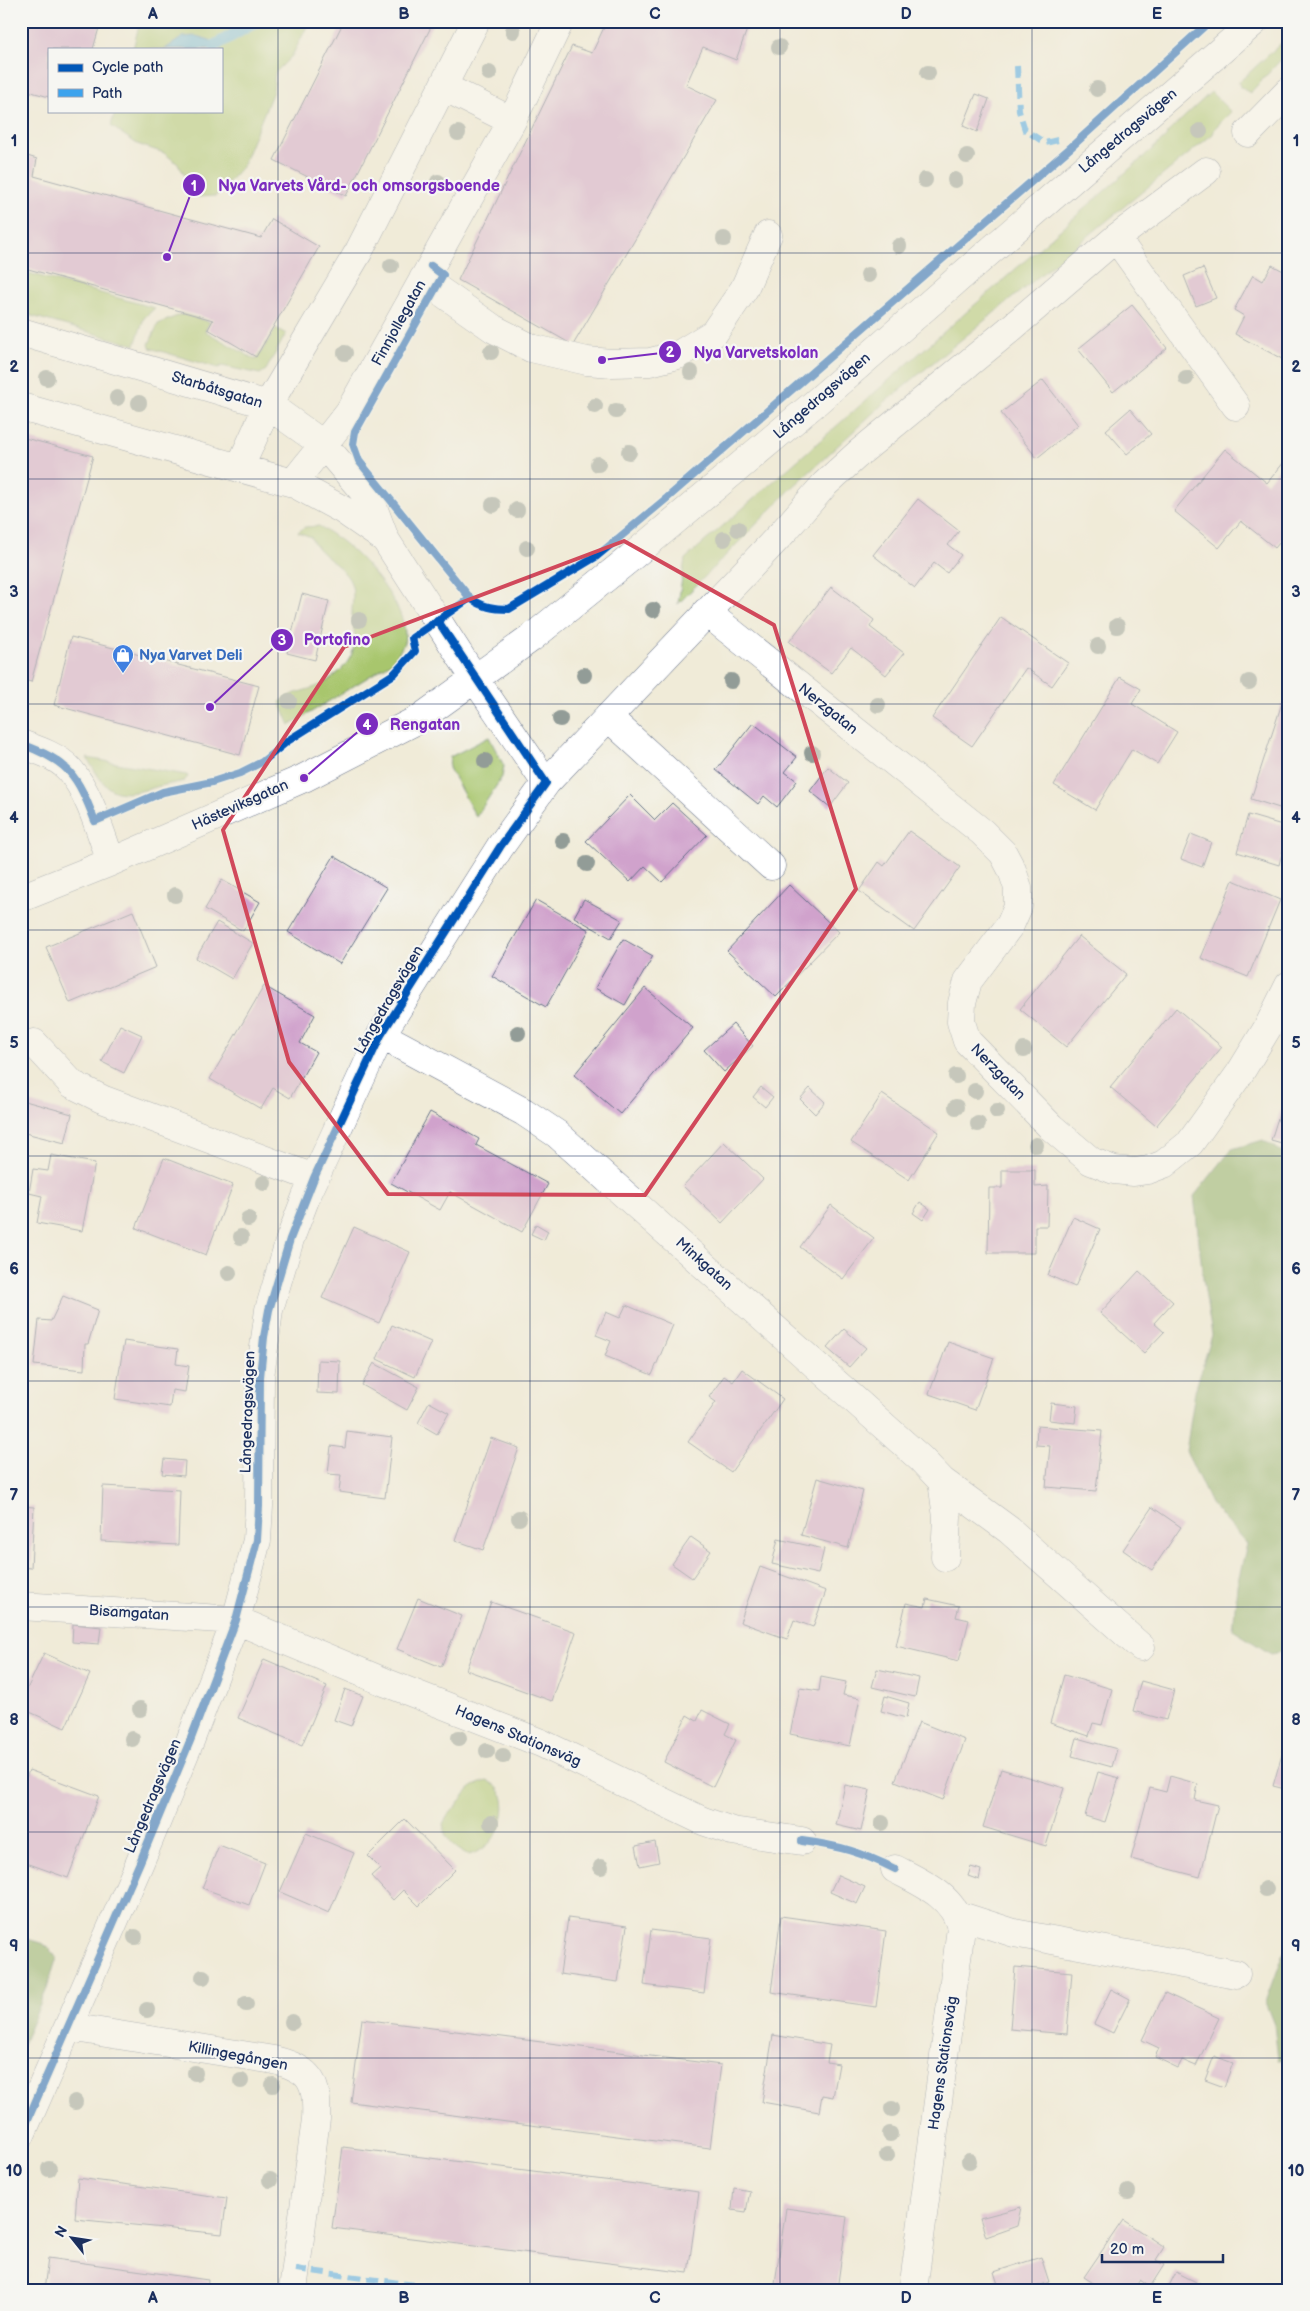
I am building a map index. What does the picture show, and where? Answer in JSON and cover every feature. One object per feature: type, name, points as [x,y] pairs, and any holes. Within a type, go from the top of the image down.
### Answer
[{"type":"street","points":[[240,467],[268,405],[359,252],[476,21]]},
{"type":"street","name":"Finnjollegatan","points":[[293,483],[349,412],[512,121],[560,21]]},
{"type":"street","name":"Långedragsvägen","points":[[475,679],[530,639],[598,584],[814,404],[1255,21]]},
{"type":"street","points":[[444,86],[512,121]]},
{"type":"street","points":[[1248,133],[1289,91]]},
{"type":"street","name":"Långedragsvägen","points":[[21,2135],[69,2027],[190,1741],[236,1620],[257,1540],[260,1377],[268,1310],[290,1239],[314,1178],[380,1035],[500,847],[546,783],[784,531],[825,484],[859,453],[1009,330],[1116,238],[1206,171]]},
{"type":"street","points":[[423,279],[494,329],[531,348],[587,361],[650,362],[678,354],[714,333],[744,289],[768,235]]},
{"type":"street","points":[[1116,238],[1236,406]]},
{"type":"street","name":"Starbåtsgatan","points":[[21,332],[268,405],[324,445],[370,499],[385,539],[475,679]]},
{"type":"street","name":"Starbåtsgatan","points":[[21,407],[293,483],[344,510],[385,539]]},
{"type":"street","name":"Nerzgatan","points":[[706,612],[982,832],[1004,853],[1018,888],[1018,907],[1010,925],[968,981],[962,1003],[961,1022],[967,1041],[1051,1127],[1091,1161],[1114,1170],[1134,1172],[1148,1170],[1164,1164],[1190,1143],[1240,1074],[1268,1027],[1289,985]]},
{"type":"street","points":[[475,679],[546,783]]},
{"type":"street","name":"Hästeviksgatan","points":[[21,898],[111,862],[304,778],[419,719],[475,679]]},
{"type":"street","points":[[608,717],[771,866]]},
{"type":"street","points":[[21,744],[46,753],[69,769],[84,791],[111,862]]},
{"type":"street","name":"Minkgatan","points":[[380,1035],[524,1112],[557,1134],[921,1458],[942,1481],[1009,1530],[1141,1647]]},
{"type":"street","points":[[34,1043],[72,1084],[102,1100],[314,1178]]},
{"type":"street","points":[[942,1481],[946,1517],[945,1557]]},
{"type":"street","name":"Bisamgatan","points":[[21,1606],[236,1620]]},
{"type":"street","name":"Hagens Stationsväg","points":[[236,1620],[541,1743],[703,1821],[732,1832],[802,1841]]},
{"type":"street","points":[[895,1869],[931,1888],[950,1903],[958,1915],[1014,1933],[1236,1974]]},
{"type":"street","name":"Hagens Stationsväg","points":[[913,2290],[961,1928],[958,1915]]},
{"type":"street","name":"Killingegången","points":[[69,2027],[274,2060],[292,2064],[306,2072],[318,2097],[294,2290]]},
{"type":"highlighted area","points":[[624,541],[774,625],[856,889],[645,1195],[388,1194],[289,1062],[223,830],[344,647]]},
{"type":"green space","points":[[140,21],[310,21],[292,56],[275,73],[273,91],[242,167],[216,196],[198,197],[178,164],[164,153],[137,144],[111,126],[115,112],[222,112],[222,48],[133,48]]},
{"type":"green space","points":[[1289,36],[1289,51],[1250,93],[1240,87],[1239,82]]},
{"type":"green space","points":[[1211,92],[1231,112],[1215,128],[1213,134],[885,402],[791,489],[678,604],[685,559],[1166,137],[1167,133]]},
{"type":"green space","points":[[21,271],[155,308],[144,318],[135,345],[21,313]]},
{"type":"green space","points":[[182,314],[210,322],[205,331],[256,360],[276,328],[286,334],[266,370],[260,374],[222,366],[218,368],[150,348],[149,344],[158,324]]},
{"type":"green space","points":[[319,526],[354,552],[384,586],[404,624],[405,640],[391,663],[290,725],[280,702],[293,694],[322,684],[336,675],[347,662],[354,647],[353,591],[350,581],[343,571],[322,553],[311,537],[298,532],[305,527]]},
{"type":"green space","points":[[489,737],[504,766],[502,777],[476,817],[449,768],[450,757]]},
{"type":"green space","points":[[87,758],[187,775],[188,777],[184,781],[136,792],[118,792],[105,785]]},
{"type":"green space","points":[[1263,1140],[1289,1156],[1289,1651],[1271,1654],[1233,1630],[1237,1585],[1247,1544],[1211,1504],[1186,1451],[1195,1391],[1212,1335],[1203,1279],[1194,1196],[1232,1149]]},
{"type":"green space","points":[[487,1781],[495,1785],[500,1791],[503,1799],[503,1817],[497,1833],[490,1843],[476,1853],[469,1855],[459,1850],[448,1839],[443,1824],[469,1790]]},
{"type":"green space","points":[[21,1937],[44,1944],[57,1957],[47,1989],[21,2048]]},
{"type":"green space","points":[[1289,1947],[1289,2059],[1278,2060],[1274,2025],[1265,2002],[1282,1955]]},
{"type":"water","points":[[196,36],[210,40],[214,48],[166,48],[183,37]]},
{"type":"building","points":[[26,21],[101,21],[93,48],[48,48],[48,97],[21,89],[21,39]]},
{"type":"building","points":[[344,21],[434,21],[346,196],[274,160]]},
{"type":"building","points":[[607,21],[750,21],[736,60],[703,47],[686,85],[717,100],[573,345],[458,280],[572,46],[592,53]]},
{"type":"building","points":[[976,94],[989,99],[977,132],[963,126]]},
{"type":"building","points":[[21,154],[37,159],[34,176],[261,238],[272,219],[319,247],[256,357],[208,329],[213,320],[21,267]]},
{"type":"building","points":[[1272,265],[1289,274],[1289,352],[1284,360],[1235,334],[1244,316],[1234,310],[1253,275],[1263,281]]},
{"type":"building","points":[[1203,268],[1216,298],[1196,306],[1184,276]]},
{"type":"building","points":[[1132,305],[1167,348],[1113,392],[1078,349]]},
{"type":"building","points":[[1043,380],[1078,425],[1037,458],[1001,413]]},
{"type":"building","points":[[1130,409],[1151,434],[1127,454],[1106,430]]},
{"type":"building","points":[[21,437],[93,456],[31,682],[21,679]]},
{"type":"building","points":[[1225,449],[1267,483],[1289,456],[1289,531],[1275,548],[1241,521],[1219,548],[1174,511]]},
{"type":"building","points":[[918,499],[959,531],[948,545],[961,555],[947,573],[934,563],[915,588],[873,555]]},
{"type":"building","points":[[831,587],[874,620],[870,627],[904,653],[886,675],[851,648],[831,673],[789,642]]},
{"type":"building","points":[[302,594],[329,601],[315,660],[287,653]]},
{"type":"building","points":[[1001,617],[1068,663],[1052,686],[1026,668],[972,746],[932,718]]},
{"type":"building","points":[[71,637],[259,686],[240,755],[54,705]]},
{"type":"building","points":[[1120,677],[1141,689],[1132,704],[1177,732],[1157,764],[1132,749],[1095,810],[1054,785]]},
{"type":"building","points":[[1282,703],[1289,705],[1289,811],[1251,799]]},
{"type":"building","points":[[753,723],[797,757],[785,772],[797,781],[777,807],[764,796],[758,804],[716,770]]},
{"type":"building","points":[[828,767],[848,783],[830,807],[810,791]]},
{"type":"building","points":[[630,795],[655,820],[672,803],[707,835],[662,882],[645,866],[630,882],[586,841]]},
{"type":"building","points":[[1248,815],[1289,827],[1279,865],[1237,852]]},
{"type":"building","points":[[909,831],[960,867],[914,931],[859,891],[879,862],[884,866]]},
{"type":"building","points":[[1191,834],[1211,842],[1202,867],[1181,859]]},
{"type":"building","points":[[334,856],[387,888],[340,964],[288,932]]},
{"type":"building","points":[[222,880],[260,902],[243,931],[205,909]]},
{"type":"building","points":[[1233,880],[1280,900],[1248,977],[1201,958]]},
{"type":"building","points":[[789,885],[839,932],[776,997],[727,951]]},
{"type":"building","points":[[584,899],[622,920],[611,938],[574,917]]},
{"type":"building","points":[[536,900],[589,930],[546,1007],[492,976]]},
{"type":"building","points":[[133,911],[156,967],[70,1003],[46,947]]},
{"type":"building","points":[[217,922],[253,943],[232,979],[196,958]]},
{"type":"building","points":[[1079,936],[1126,974],[1066,1047],[1020,1009]]},
{"type":"building","points":[[623,939],[653,956],[625,1005],[595,988]]},
{"type":"building","points":[[264,986],[315,1015],[300,1043],[316,1052],[290,1098],[273,1088],[261,1109],[210,1079]]},
{"type":"building","points":[[645,988],[693,1028],[620,1114],[574,1075]]},
{"type":"building","points":[[1176,1008],[1222,1047],[1156,1126],[1110,1087]]},
{"type":"building","points":[[733,1024],[753,1046],[724,1072],[704,1050]]},
{"type":"building","points":[[120,1025],[142,1035],[124,1073],[102,1062]]},
{"type":"building","points":[[1289,1083],[1289,1145],[1271,1140]]},
{"type":"building","points":[[761,1087],[773,1097],[765,1107],[753,1097]]},
{"type":"building","points":[[810,1088],[825,1102],[815,1114],[800,1099]]},
{"type":"building","points":[[882,1094],[939,1132],[909,1180],[851,1142]]},
{"type":"building","points":[[25,1101],[72,1114],[65,1143],[21,1132],[21,1114]]},
{"type":"building","points":[[430,1112],[479,1139],[476,1145],[548,1184],[522,1232],[450,1192],[440,1210],[391,1183]]},
{"type":"building","points":[[724,1142],[763,1179],[722,1223],[683,1186]]},
{"type":"building","points":[[51,1155],[95,1163],[82,1231],[37,1223],[42,1196],[29,1193],[33,1169],[48,1171]]},
{"type":"building","points":[[164,1158],[233,1185],[206,1255],[136,1228]]},
{"type":"building","points":[[1002,1170],[1035,1170],[1035,1187],[1048,1186],[1047,1226],[1035,1226],[1035,1253],[988,1253],[989,1188],[1002,1188]]},
{"type":"building","points":[[920,1202],[930,1209],[923,1220],[913,1213]]},
{"type":"building","points":[[831,1205],[874,1238],[843,1279],[800,1247]]},
{"type":"building","points":[[1073,1217],[1100,1229],[1075,1287],[1048,1275]]},
{"type":"building","points":[[536,1224],[548,1231],[544,1240],[531,1234]]},
{"type":"building","points":[[354,1227],[410,1252],[379,1323],[322,1298]]},
{"type":"building","points":[[1139,1271],[1173,1302],[1154,1323],[1164,1332],[1144,1353],[1100,1313]]},
{"type":"building","points":[[63,1296],[98,1310],[88,1344],[85,1344],[84,1370],[34,1365],[39,1320],[51,1321]]},
{"type":"building","points":[[626,1305],[673,1325],[652,1375],[605,1356],[611,1341],[596,1335],[606,1312],[620,1318]]},
{"type":"building","points":[[392,1325],[431,1342],[415,1377],[377,1359]]},
{"type":"building","points":[[844,1329],[866,1348],[849,1367],[827,1348]]},
{"type":"building","points":[[124,1341],[178,1349],[176,1364],[189,1366],[185,1392],[172,1390],[170,1407],[115,1399]]},
{"type":"building","points":[[948,1342],[994,1358],[975,1410],[929,1394]]},
{"type":"building","points":[[318,1360],[340,1361],[339,1394],[317,1393]]},
{"type":"building","points":[[374,1363],[419,1387],[407,1410],[362,1385]]},
{"type":"building","points":[[742,1369],[783,1399],[731,1472],[688,1442],[716,1402],[709,1397],[724,1376],[733,1382]]},
{"type":"building","points":[[429,1402],[449,1413],[437,1434],[418,1423]]},
{"type":"building","points":[[1051,1403],[1077,1406],[1075,1423],[1049,1420]]},
{"type":"building","points":[[1037,1426],[1102,1431],[1096,1491],[1046,1487],[1050,1446],[1036,1445]]},
{"type":"building","points":[[347,1431],[392,1437],[385,1498],[339,1492],[341,1475],[328,1474],[331,1446],[345,1448]]},
{"type":"building","points":[[491,1438],[519,1448],[483,1550],[455,1540]]},
{"type":"building","points":[[164,1459],[185,1461],[184,1476],[162,1474]]},
{"type":"building","points":[[817,1478],[863,1491],[848,1548],[801,1535]]},
{"type":"building","points":[[103,1486],[180,1490],[178,1545],[101,1541]]},
{"type":"building","points":[[21,1506],[34,1507],[31,1568],[21,1567]]},
{"type":"building","points":[[1152,1507],[1181,1527],[1152,1570],[1123,1550]]},
{"type":"building","points":[[691,1537],[711,1551],[692,1578],[672,1564]]},
{"type":"building","points":[[778,1539],[824,1549],[818,1574],[772,1564]]},
{"type":"building","points":[[760,1567],[826,1591],[813,1627],[794,1620],[787,1639],[740,1622]]},
{"type":"building","points":[[418,1598],[462,1616],[441,1667],[397,1649]]},
{"type":"building","points":[[927,1599],[959,1606],[956,1617],[969,1620],[959,1661],[896,1646],[906,1603],[925,1607]]},
{"type":"building","points":[[491,1602],[576,1632],[552,1701],[466,1670]]},
{"type":"building","points":[[73,1624],[101,1627],[99,1644],[72,1642]]},
{"type":"building","points":[[44,1653],[90,1674],[65,1728],[21,1708],[21,1702]]},
{"type":"building","points":[[264,1659],[327,1686],[302,1745],[238,1718]]},
{"type":"building","points":[[877,1669],[919,1678],[915,1697],[872,1687]]},
{"type":"building","points":[[1064,1675],[1112,1689],[1102,1725],[1093,1723],[1089,1736],[1050,1723]]},
{"type":"building","points":[[821,1677],[846,1682],[843,1695],[860,1698],[850,1746],[790,1734],[800,1688],[819,1691]]},
{"type":"building","points":[[1141,1681],[1174,1690],[1166,1720],[1133,1711]]},
{"type":"building","points":[[345,1689],[363,1696],[351,1726],[334,1720]]},
{"type":"building","points":[[885,1696],[909,1703],[906,1718],[881,1711]]},
{"type":"building","points":[[702,1710],[730,1724],[725,1734],[736,1740],[713,1787],[664,1762],[687,1715],[697,1721]]},
{"type":"building","points":[[919,1722],[965,1740],[943,1800],[895,1781]]},
{"type":"building","points":[[1289,1730],[1289,1790],[1273,1786]]},
{"type":"building","points":[[1077,1738],[1117,1749],[1112,1767],[1072,1756]]},
{"type":"building","points":[[1001,1769],[1064,1788],[1046,1846],[983,1827]]},
{"type":"building","points":[[29,1770],[99,1796],[68,1878],[21,1861],[21,1792]]},
{"type":"building","points":[[1098,1772],[1119,1778],[1105,1822],[1085,1816]]},
{"type":"building","points":[[1170,1776],[1198,1784],[1195,1800],[1218,1805],[1200,1877],[1131,1859],[1150,1788],[1166,1792]]},
{"type":"building","points":[[845,1785],[870,1790],[861,1831],[836,1825]]},
{"type":"building","points":[[405,1819],[455,1870],[419,1906],[403,1890],[393,1900],[371,1876],[380,1868],[368,1856]]},
{"type":"building","points":[[306,1833],[354,1853],[329,1913],[280,1892]]},
{"type":"building","points":[[655,1842],[659,1862],[640,1866],[636,1846]]},
{"type":"building","points":[[219,1845],[265,1863],[249,1905],[202,1888]]},
{"type":"building","points":[[971,1867],[981,1870],[979,1880],[968,1876]]},
{"type":"building","points":[[838,1875],[865,1887],[857,1904],[830,1892]]},
{"type":"building","points":[[781,1916],[886,1931],[876,2007],[771,1992]]},
{"type":"building","points":[[568,1918],[627,1926],[618,1982],[560,1974]]},
{"type":"building","points":[[651,1930],[711,1938],[704,1993],[644,1985]]},
{"type":"building","points":[[1015,1967],[1072,1972],[1067,2034],[1010,2029]]},
{"type":"building","points":[[1111,1989],[1130,1999],[1113,2033],[1094,2024]]},
{"type":"building","points":[[1165,1993],[1219,2018],[1196,2066],[1182,2060],[1178,2068],[1155,2057],[1159,2048],[1142,2040]]},
{"type":"building","points":[[362,2019],[721,2065],[710,2148],[351,2102]]},
{"type":"building","points":[[773,2035],[830,2045],[827,2062],[839,2064],[833,2097],[822,2095],[819,2112],[762,2102]]},
{"type":"building","points":[[1214,2056],[1233,2063],[1224,2087],[1205,2080]]},
{"type":"building","points":[[343,2147],[699,2192],[688,2273],[332,2228]]},
{"type":"building","points":[[78,2178],[227,2198],[222,2234],[75,2219]]},
{"type":"building","points":[[734,2188],[750,2191],[746,2212],[732,2210]]},
{"type":"building","points":[[1021,2207],[1017,2226],[986,2237],[980,2218]]},
{"type":"building","points":[[786,2208],[847,2217],[837,2290],[774,2290]]},
{"type":"building","points":[[1123,2220],[1164,2247],[1156,2260],[1164,2265],[1150,2287],[1140,2280],[1133,2290],[1104,2290],[1084,2277]]},
{"type":"building","points":[[1041,2257],[1049,2282],[1027,2290],[1000,2290],[994,2272]]},
{"type":"building","points":[[48,2258],[208,2280],[207,2290],[44,2290]]},
{"type":"building","points":[[1176,2272],[1200,2284],[1197,2290],[1167,2290]]},
{"type":"waterway","points":[[214,46],[257,21]]},
{"type":"marked path","points":[[1017,66],[1019,111],[1025,130],[1045,143],[1062,139]]},
{"type":"marked path","points":[[296,2269],[452,2290]]},
{"type":"cycle path","points":[[21,744],[50,757],[69,772],[83,792],[95,821],[163,792],[212,782],[240,773],[262,762],[289,740],[394,674],[415,651],[412,638],[470,598],[488,607],[509,609],[597,556],[667,498],[1069,149],[1210,21]]},
{"type":"cycle path","points":[[431,266],[443,275],[355,432],[353,444],[359,461],[470,598]]},
{"type":"cycle path","points":[[21,2135],[140,1862],[190,1741],[236,1620],[257,1540],[260,1377],[264,1337],[269,1310],[290,1239],[314,1178],[381,1035],[500,847],[546,783],[438,621]]},
{"type":"cycle path","points":[[802,1841],[850,1850],[895,1869]]},
{"type":"place","name":"Nya Varvets Vård- och omsorgsboende","points":[[167,257]]},
{"type":"place","name":"Nya Varvetskolan","points":[[602,360]]},
{"type":"place","name":"Nya Varvet Deli","points":[[123,674]]},
{"type":"place","name":"Portofino","points":[[210,707]]},
{"type":"place","name":"Rengatan","points":[[304,778]]}]
